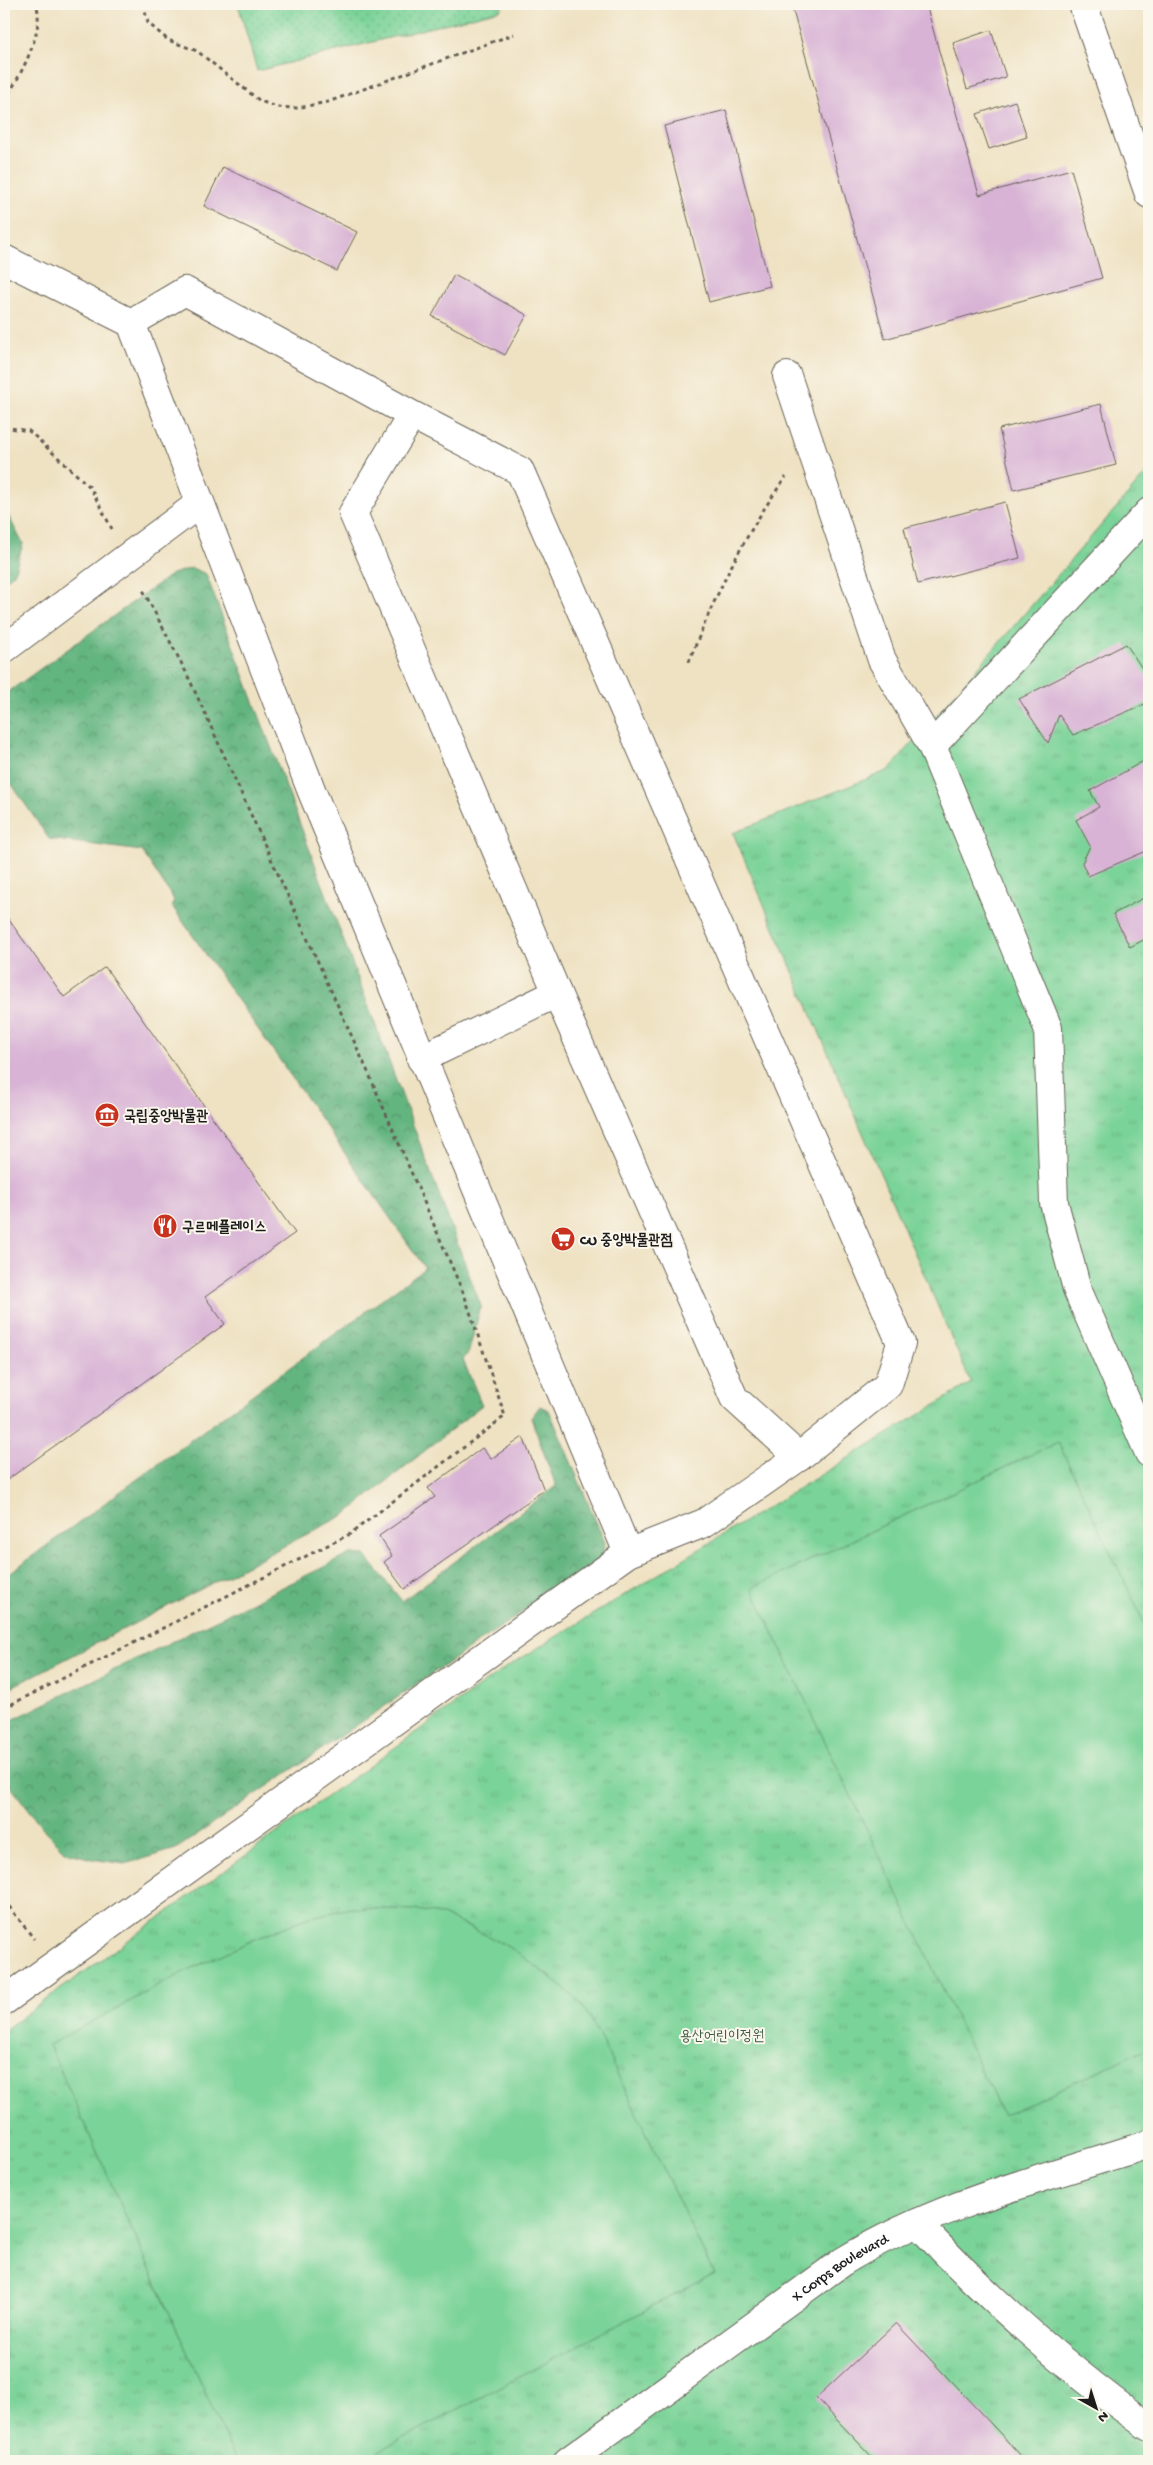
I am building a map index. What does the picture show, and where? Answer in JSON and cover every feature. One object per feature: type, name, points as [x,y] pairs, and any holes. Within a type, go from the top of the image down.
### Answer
[{"type":"lane","points":[[1083,4],[1149,194]]},
{"type":"lane","points":[[4,259],[131,323],[312,792],[421,1059],[628,1553]]},
{"type":"lane","points":[[4,2001],[628,1553],[704,1523],[799,1456],[888,1385],[901,1343],[520,471],[412,415],[186,290],[131,323]]},
{"type":"lane","points":[[787,376],[882,660],[932,746],[1048,1028],[1054,1203],[1077,1289],[1149,1453]]},
{"type":"lane","points":[[412,415],[352,513],[557,994],[734,1398],[799,1456]]},
{"type":"lane","points":[[4,648],[200,503]]},
{"type":"lane","points":[[932,746],[1149,512]]},
{"type":"lane","points":[[421,1059],[557,994]]},
{"type":"lane","name":"X Corps Boulevard","points":[[568,2461],[842,2262],[917,2223],[955,2207],[1149,2144]]},
{"type":"lane","points":[[917,2223],[966,2274],[1045,2347],[1106,2396],[1149,2427]]},
{"type":"path","points":[[4,100],[25,64],[36,34],[36,4]]},
{"type":"path","points":[[143,4],[148,23],[168,40],[197,51],[260,101],[277,107],[297,108],[328,102],[514,34]]},
{"type":"path","points":[[4,427],[29,431],[90,487],[188,674],[368,1072],[466,1297],[505,1416],[350,1534],[4,1708]]},
{"type":"path","points":[[689,662],[701,630],[755,522],[810,444]]},
{"type":"path","points":[[4,1900],[54,1966]]},
{"type":"green space","points":[[238,4],[504,4],[500,10],[257,71]]},
{"type":"green space","name":"용산어린이정원","points":[[1149,470],[1149,2461],[4,2461],[4,2030],[505,1668],[971,1383],[733,833],[889,770]]},
{"type":"green space","points":[[4,511],[23,544],[14,573],[4,583]]},
{"type":"green space","points":[[192,568],[206,574],[481,1306],[469,1351],[463,1360],[482,1405],[346,1514],[4,1691],[4,1577],[425,1268],[172,906],[174,900],[142,851],[49,839],[4,773],[4,695],[172,574]]},
{"type":"green space","points":[[540,1406],[549,1410],[605,1543],[600,1559],[176,1849],[125,1864],[92,1859],[66,1852],[45,1831],[4,1778],[4,1724],[350,1554],[365,1555],[402,1601],[556,1486],[531,1418]]},
{"type":"green space","points":[[1058,1442],[1149,1633],[1149,2047],[1003,2116],[752,1588]]},
{"type":"green space","points":[[351,1908],[417,1910],[440,1914],[512,1949],[575,1998],[591,2019],[714,2274],[360,2461],[236,2461],[49,2045],[186,1971],[253,1940],[306,1918]]},
{"type":"building","points":[[791,4],[926,4],[979,195],[1071,169],[1102,278],[885,339]]},
{"type":"building","points":[[991,30],[1006,77],[967,89],[953,43]]},
{"type":"building","points":[[1015,101],[1027,137],[989,149],[977,114]]},
{"type":"building","points":[[726,110],[770,286],[709,302],[664,126]]},
{"type":"building","points":[[223,167],[357,232],[337,271],[204,206]]},
{"type":"building","points":[[454,275],[527,315],[505,355],[432,316]]},
{"type":"building","points":[[1101,404],[1116,465],[1014,490],[999,429]]},
{"type":"building","points":[[1005,502],[1020,558],[918,584],[904,528]]},
{"type":"building","points":[[1126,644],[1149,679],[1149,698],[1147,703],[1073,735],[1059,715],[1048,743],[1019,699]]},
{"type":"building","points":[[1149,758],[1149,850],[1088,876],[1082,863],[1090,846],[1076,820],[1099,807],[1090,791]]},
{"type":"building","points":[[1149,895],[1149,937],[1130,947],[1113,914]]},
{"type":"building","name":"국립중앙박물관","points":[[4,913],[64,997],[105,967],[295,1233],[205,1297],[225,1324],[4,1482]]},
{"type":"building","points":[[523,1437],[544,1490],[404,1589],[384,1562],[392,1556],[379,1536],[435,1497],[428,1488],[482,1448],[491,1459]]},
{"type":"building","points":[[896,2323],[1026,2461],[876,2461],[816,2398]]},
{"type":"place","name":"국립중앙박물관","points":[[107,1115]]},
{"type":"place","name":"구르메플레이스","points":[[165,1226]]},
{"type":"place","name":"CU 중앙박물관점","points":[[563,1239]]}]
